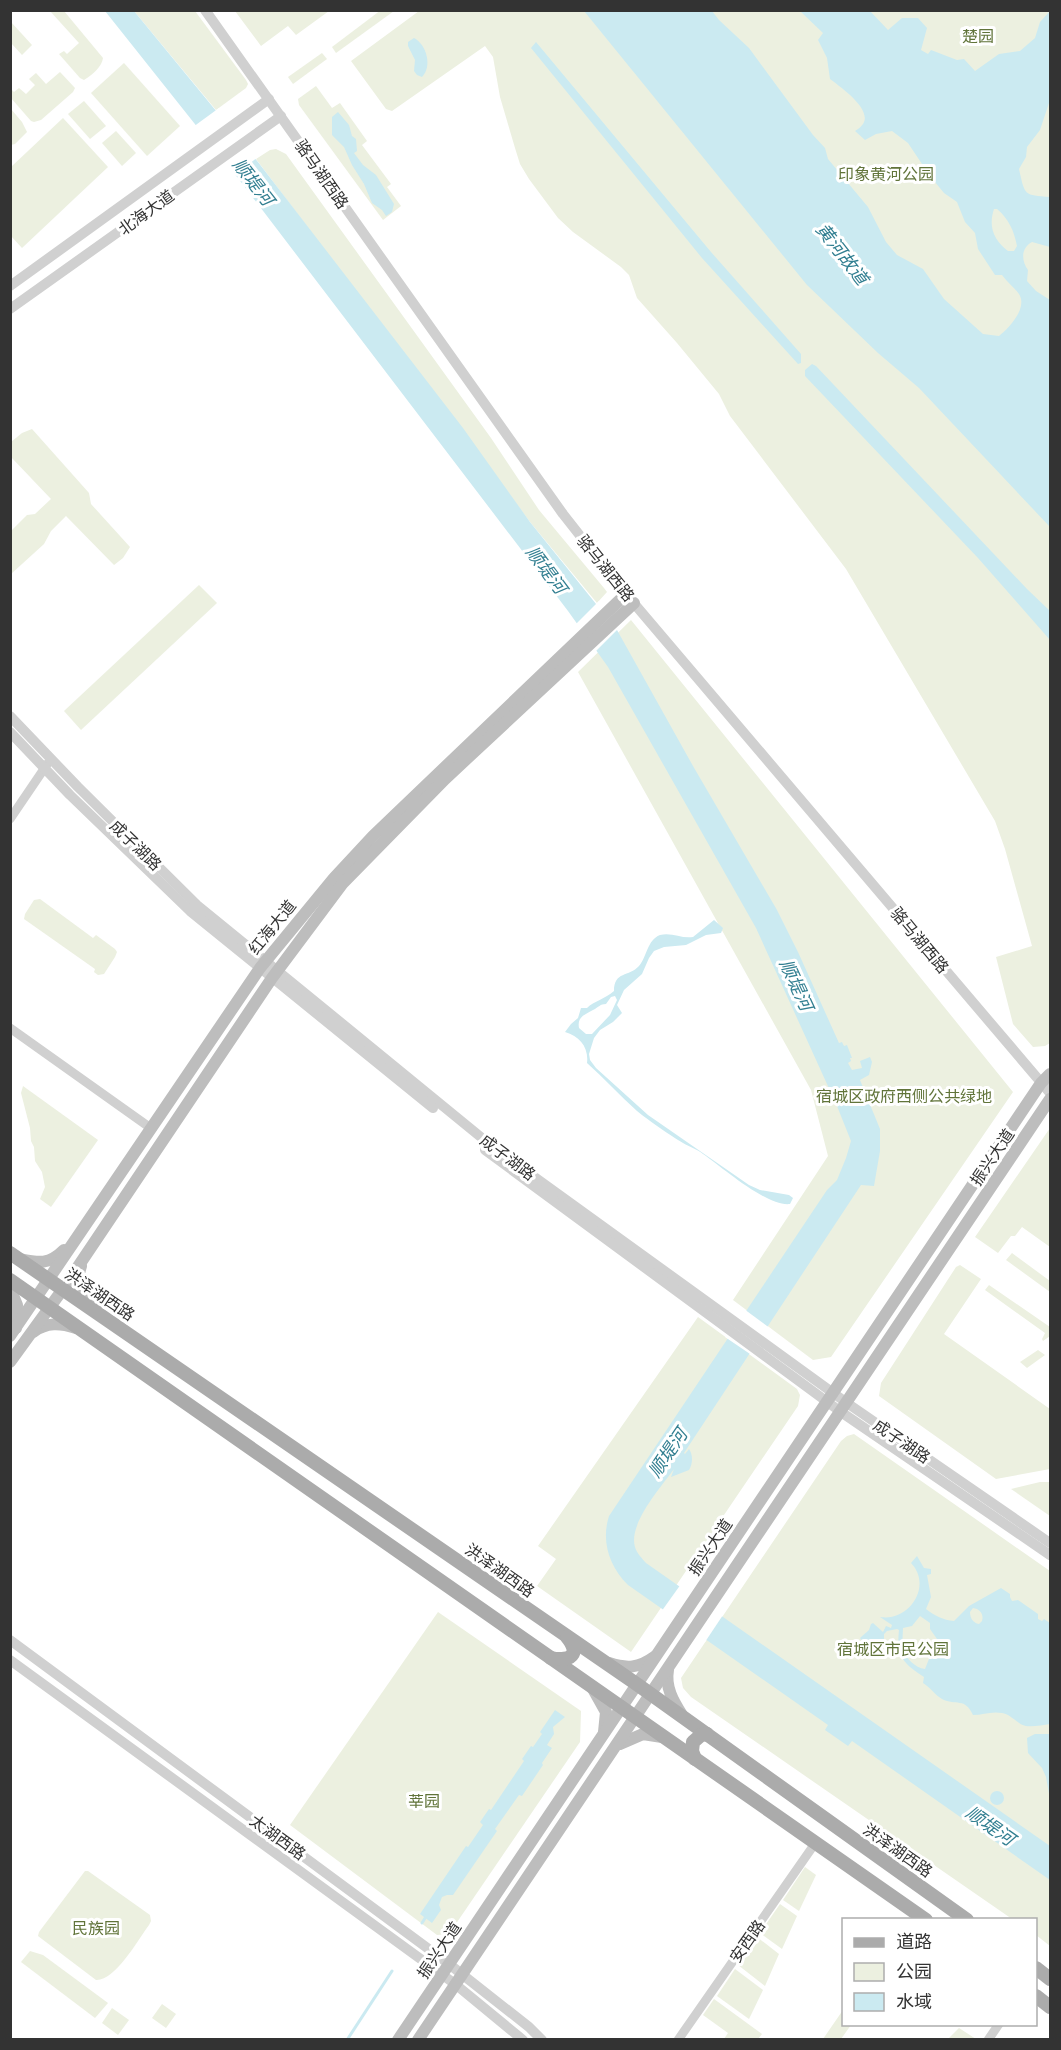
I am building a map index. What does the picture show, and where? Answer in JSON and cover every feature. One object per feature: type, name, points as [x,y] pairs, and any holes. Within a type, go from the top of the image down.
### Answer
[{"type":"main road","name":"红海大道","points":[[10,1362],[63,1289],[275,974],[343,884],[568,657],[610,608],[626,594]]},
{"type":"main road","points":[[568,657],[634,603]]},
{"type":"main road","name":"红海大道","points":[[13,1332],[263,964],[334,878],[374,836],[568,657]]},
{"type":"main road","name":"振兴大道","points":[[398,2040],[1041,1083],[1050,1074]]},
{"type":"main road","name":"振兴大道","points":[[420,2038],[1050,1099]]},
{"type":"main road","points":[[15,1256],[36,1263],[52,1260],[84,1230]]},
{"type":"main road","name":"洪泽湖西路","points":[[15,1256],[638,1684],[964,1918]]},
{"type":"main road","points":[[83,1258],[78,1282],[85,1296],[111,1322],[105,1330],[103,1345]]},
{"type":"main road","points":[[10,1280],[923,1918]]},
{"type":"main road","points":[[10,1288],[17,1305],[13,1332]]},
{"type":"main road","points":[[32,1332],[41,1326],[57,1324],[83,1331]]},
{"type":"main road","points":[[549,1657],[562,1660],[570,1658],[573,1654],[572,1643],[564,1634]]},
{"type":"main road","points":[[607,1663],[621,1667],[637,1666],[663,1647],[680,1652]]},
{"type":"main road","points":[[668,1669],[668,1684],[674,1704],[685,1718]]},
{"type":"main road","points":[[591,1686],[606,1712],[603,1737]]},
{"type":"main road","points":[[616,1746],[638,1735],[649,1734],[663,1737]]},
{"type":"main road","points":[[695,1759],[692,1751],[693,1742],[701,1735],[707,1734]]},
{"type":"main road","points":[[588,1759],[597,1761],[601,1769]]},
{"type":"main road","points":[[486,1909],[487,1920],[499,1919]]},
{"type":"main road","points":[[1037,1969],[1050,1979]]},
{"type":"main road","points":[[1037,1997],[1050,2007]]},
{"type":"main road","points":[[407,2026],[417,2027],[420,2038]]},
{"type":"street","name":"骆马湖西路","points":[[205,10],[563,514],[626,594],[1050,1093]]},
{"type":"street","name":"北海大道","points":[[10,286],[269,99]]},
{"type":"street","name":"北海大道","points":[[10,309],[280,116]]},
{"type":"street","name":"成子湖路","points":[[10,716],[48,764]]},
{"type":"street","name":"成子湖路","points":[[10,732],[48,764],[263,964],[488,1153],[725,1320],[830,1398],[1050,1543]]},
{"type":"street","points":[[10,819],[48,764]]},
{"type":"street","points":[[10,1028],[152,1129]]},
{"type":"street","name":"成子湖路","points":[[844,1407],[1050,1555]]},
{"type":"street","name":"太湖西路","points":[[10,1640],[459,1979],[529,2027],[542,2040]]},
{"type":"street","name":"太湖西路","points":[[10,1660],[446,1969]]},
{"type":"street","name":"安西路","points":[[678,2040],[816,1842]]},
{"type":"street","name":"太湖西路","points":[[459,1979],[523,2040]]},
{"type":"street","points":[[988,2040],[998,2026]]},
{"type":"green space","points":[[381,10],[394,11],[336,53],[332,47]]},
{"type":"green space","points":[[50,11],[64,11],[103,58],[99,68],[84,80],[59,54],[64,51],[67,54],[79,43]]},
{"type":"green space","points":[[134,11],[195,11],[246,80],[248,84],[246,88],[216,110]]},
{"type":"green space","points":[[235,11],[329,11],[296,35],[288,26],[261,46]]},
{"type":"green space","name":"楚园","points":[[419,11],[1050,11],[1050,1043],[1033,1047],[1013,1024],[996,957],[1032,946],[995,821],[846,569],[730,416],[719,394],[637,298],[629,275],[558,218],[529,179],[520,164],[515,148],[500,97],[493,57],[485,46],[392,111],[386,109],[351,61]]},
{"type":"green space","points":[[11,22],[32,45],[22,55],[11,43]]},
{"type":"green space","points":[[322,53],[327,59],[293,84],[288,77]]},
{"type":"green space","points":[[124,63],[180,126],[147,156],[91,93]]},
{"type":"green space","points":[[60,72],[75,88],[73,92],[41,120],[31,121],[11,98],[11,89],[14,92],[19,88],[26,94],[35,85],[29,79],[36,73],[46,84]]},
{"type":"green space","points":[[316,86],[332,108],[340,103],[367,141],[362,145],[391,184],[387,187],[401,206],[383,220],[299,105],[298,99]]},
{"type":"green space","points":[[84,101],[106,126],[90,139],[68,114]]},
{"type":"green space","points":[[11,109],[27,132],[11,145]]},
{"type":"green space","points":[[63,118],[108,167],[22,248],[11,236],[11,167]]},
{"type":"green space","points":[[116,131],[136,153],[122,166],[102,143]]},
{"type":"green space","points":[[276,149],[286,154],[491,438],[539,510],[607,592],[597,603],[530,522],[256,159]]},
{"type":"green space","points":[[32,429],[89,493],[91,504],[130,547],[123,558],[114,565],[66,516],[51,531],[44,544],[11,574],[11,531],[27,515],[35,514],[51,499],[11,457],[11,442],[22,433]]},
{"type":"green space","points":[[199,585],[217,603],[81,730],[64,711]]},
{"type":"green space","name":"宿城区政府西侧公共绿地","points":[[631,620],[1013,1092],[831,1357],[813,1360],[733,1300],[828,1156],[811,1090],[578,672]]},
{"type":"green space","points":[[40,899],[93,938],[96,935],[115,949],[117,952],[115,957],[104,974],[98,975],[94,972],[95,969],[24,919],[34,900]]},
{"type":"green space","points":[[23,1086],[98,1140],[51,1207],[40,1199],[45,1187],[42,1172],[35,1161],[34,1147],[21,1093]]},
{"type":"green space","points":[[1050,1128],[1050,1247],[1022,1227],[1015,1236],[1011,1236],[998,1253],[975,1237]]},
{"type":"green space","points":[[1012,1253],[1050,1281],[1050,1292],[1006,1260]]},
{"type":"green space","points":[[960,1265],[981,1279],[944,1334],[1050,1409],[1050,1469],[996,1479],[879,1396],[881,1383],[956,1267]]},
{"type":"green space","points":[[989,1285],[1050,1327],[1050,1336],[1043,1341],[1045,1333],[985,1290]]},
{"type":"green space","points":[[698,1317],[797,1389],[800,1395],[798,1406],[631,1652],[537,1586],[556,1559],[538,1546]]},
{"type":"green space","points":[[1038,1350],[1045,1355],[1027,1368],[1020,1362]]},
{"type":"green space","name":"宿城区市民公园","points":[[854,1434],[1050,1571],[1050,1946],[1037,1936],[1037,1918],[1011,1918],[691,1697],[683,1688],[681,1678],[841,1441]]},
{"type":"green space","points":[[1050,1482],[1050,1516],[1011,1489]]},
{"type":"green space","name":"莘园","points":[[438,1612],[581,1711],[580,1742],[449,1934],[437,1935],[290,1825]]},
{"type":"green space","points":[[805,1867],[816,1875],[799,1911],[783,1900]]},
{"type":"green space","name":"民族园","points":[[85,1871],[150,1915],[151,1921],[118,1967],[103,1979],[96,1980],[38,1936]]},
{"type":"green space","points":[[780,1904],[797,1916],[782,1949],[760,1933]]},
{"type":"green space","points":[[757,1937],[779,1954],[765,1986],[738,1965]]},
{"type":"green space","points":[[30,1951],[43,1955],[108,2003],[95,2018],[21,1962]]},
{"type":"green space","points":[[735,1969],[763,1990],[749,2019],[717,1996]]},
{"type":"green space","points":[[714,1999],[762,2034],[758,2039],[724,2039],[728,2033],[703,2015]]},
{"type":"green space","points":[[162,2004],[176,2014],[166,2028],[152,2018]]},
{"type":"green space","points":[[112,2008],[129,2020],[118,2035],[102,2023]]},
{"type":"green space","points":[[842,2011],[842,2026],[850,2026],[841,2039],[823,2039]]},
{"type":"green space","points":[[959,2028],[976,2039],[948,2039]]},
{"type":"water","name":"顺堤河","points":[[105,11],[134,11],[258,162],[463,428],[530,522],[617,630],[777,910],[839,1043],[847,1045],[852,1058],[848,1063],[852,1070],[862,1068],[860,1061],[870,1057],[872,1062],[869,1075],[860,1080],[880,1129],[880,1151],[874,1186],[861,1185],[684,1453],[689,1449],[691,1454],[692,1462],[689,1470],[671,1477],[674,1469],[647,1506],[636,1528],[634,1538],[637,1552],[646,1563],[1050,1846],[1050,1880],[852,1741],[848,1746],[825,1730],[828,1725],[628,1585],[616,1570],[606,1544],[609,1516],[827,1190],[837,1180],[851,1141],[756,928],[608,667],[568,611],[241,182]]},
{"type":"water","name":"印象黄河公园","points":[[584,11],[712,11],[749,48],[825,148],[828,159],[868,207],[886,242],[897,255],[923,269],[944,299],[983,334],[999,336],[1012,323],[1019,311],[1021,299],[1019,294],[1002,275],[995,275],[978,249],[975,233],[965,222],[957,202],[944,193],[908,143],[892,131],[876,134],[865,140],[855,131],[863,124],[865,118],[863,112],[854,98],[830,79],[827,58],[818,40],[823,33],[800,11],[870,11],[888,30],[902,18],[918,18],[927,28],[921,50],[928,54],[931,50],[957,60],[964,59],[975,71],[999,54],[1020,51],[1035,38],[1040,22],[1050,11],[1050,100],[1040,130],[1027,147],[1026,157],[1019,169],[1027,192],[1035,196],[1050,197],[1050,247],[1032,242],[1023,255],[1028,270],[1027,281],[1036,291],[1050,300],[1050,527],[919,388],[878,353],[807,285]],"holes":[[[994,209],[997,209],[1013,230],[1017,246],[1014,251],[1008,251],[996,238],[992,227],[992,216]]]},
{"type":"water","points":[[414,38],[422,45],[427,56],[427,67],[422,77],[414,71],[415,60],[408,46],[408,42]]},
{"type":"water","points":[[536,42],[711,252],[801,354],[801,363],[798,364],[702,258],[531,48]]},
{"type":"water","points":[[338,112],[349,125],[352,136],[356,139],[357,151],[354,153],[363,165],[376,175],[394,204],[392,212],[386,216],[372,203],[344,147],[332,135],[332,117]]},
{"type":"water","points":[[812,364],[1050,611],[1050,640],[978,558],[805,376],[805,370]]},
{"type":"water","points":[[714,920],[723,928],[721,933],[706,935],[686,945],[664,947],[654,951],[642,974],[624,990],[617,1005],[622,1013],[600,1030],[594,1038],[589,1054],[590,1060],[648,1115],[749,1185],[760,1190],[789,1195],[793,1198],[790,1204],[780,1203],[757,1193],[701,1152],[678,1140],[642,1115],[587,1063],[587,1052],[582,1043],[575,1036],[565,1032],[578,1018],[581,1008],[587,1008],[611,994],[619,977],[639,966],[656,937],[664,934],[693,937]],"holes":[[[615,996],[617,1000],[610,1015],[592,1034],[586,1034],[579,1028],[579,1021],[584,1015],[606,1004],[611,997]]]},
{"type":"water","points":[[917,1556],[924,1568],[931,1569],[931,1574],[927,1575],[931,1597],[926,1609],[939,1617],[954,1621],[969,1606],[1001,1588],[1010,1594],[1012,1601],[1018,1600],[1038,1614],[1038,1619],[1042,1621],[1044,1619],[1050,1623],[1050,1724],[1026,1726],[1008,1715],[998,1713],[973,1715],[967,1706],[942,1699],[923,1683],[924,1677],[902,1658],[898,1639],[899,1630],[897,1629],[884,1634],[884,1646],[880,1650],[865,1640],[863,1642],[860,1638],[869,1630],[871,1624],[873,1623],[883,1632],[886,1626],[891,1628],[892,1625],[880,1617],[900,1614],[915,1600],[920,1582],[911,1563]],"holes":[[[973,1608],[982,1614],[982,1621],[979,1624],[971,1618],[970,1612]],[[920,1616],[930,1623],[930,1629],[937,1639],[925,1669],[911,1662],[902,1649],[903,1628],[912,1626]]]},
{"type":"water","points":[[555,1710],[565,1717],[553,1727],[554,1734],[547,1745],[552,1748],[542,1763],[543,1765],[495,1829],[497,1831],[453,1895],[442,1897],[439,1905],[441,1910],[432,1923],[420,1914],[483,1825],[480,1822],[489,1809],[491,1810],[524,1761],[522,1759],[542,1734],[540,1732]]},
{"type":"water","points":[[1035,1734],[1050,1734],[1050,1799],[1042,1768],[1028,1753],[1027,1738]]},
{"type":"water","points":[[994,1791],[1000,1791],[1004,1798],[1000,1805],[994,1805],[990,1801],[990,1795]]},
{"type":"pier","points":[[219,108],[258,157],[233,177],[193,127]]},
{"type":"pier","points":[[599,601],[619,628],[594,653],[575,625]]},
{"type":"pier","points":[[744,1309],[771,1329],[753,1356],[725,1337]]},
{"type":"pier","points":[[681,1584],[723,1615],[705,1642],[661,1612]]},
{"type":"waterway","points":[[422,1923],[427,1915]]},
{"type":"waterway","points":[[347,2040],[392,1971]]},
{"type":"water label","name":"黄河故道","points":[[842,254]]}]
